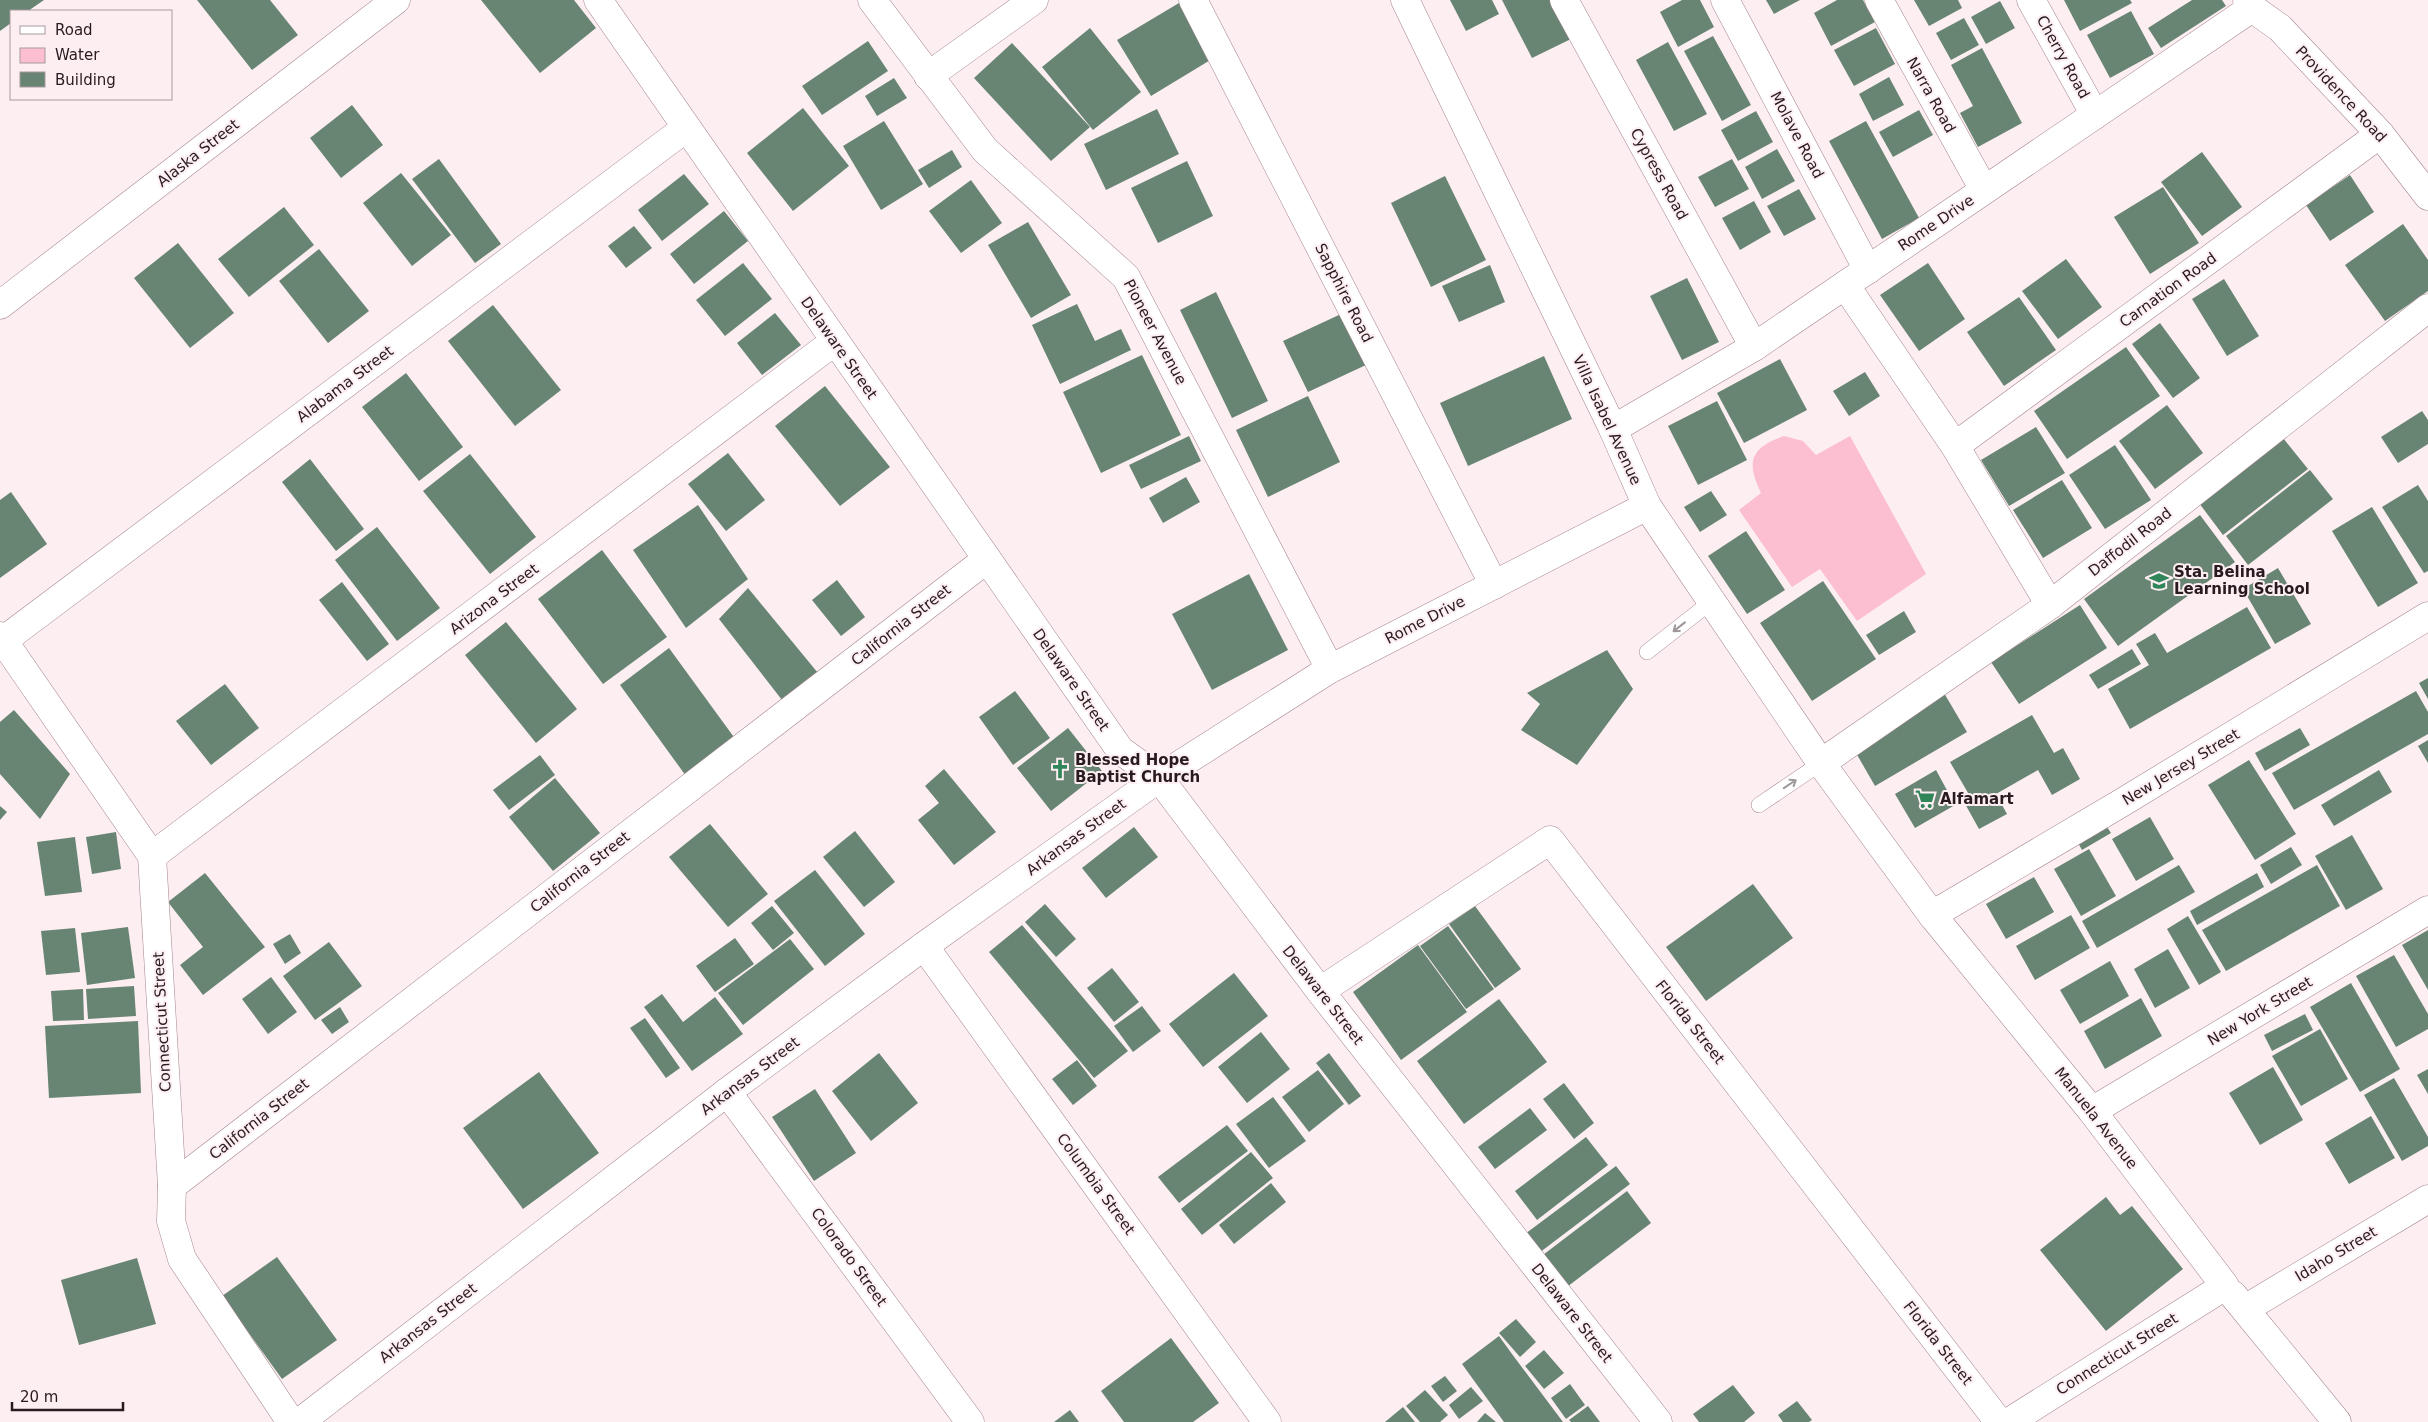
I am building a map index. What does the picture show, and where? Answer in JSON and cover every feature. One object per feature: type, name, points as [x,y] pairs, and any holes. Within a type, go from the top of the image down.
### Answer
[{"type":"street","name":"Alaska Street","points":[[0,305],[396,0]]},
{"type":"street","name":"Delaware Street","points":[[598,0],[1120,750],[1159,778],[1320,991],[1658,1422]]},
{"type":"street","name":"Pioneer Avenue","points":[[872,0],[985,150],[1126,277],[1330,669]]},
{"type":"street","points":[[928,76],[1034,0]]},
{"type":"street","name":"Sapphire Road","points":[[1193,0],[1494,585]]},
{"type":"street","name":"Villa Isabel Avenue","points":[[1405,0],[1613,429],[1647,506],[1710,602],[1857,812]]},
{"type":"street","name":"Cypress Road","points":[[1564,0],[1754,347]]},
{"type":"street","name":"Molave Road","points":[[1725,0],[1868,270]]},
{"type":"street","name":"Narra Road","points":[[1879,0],[1984,190]]},
{"type":"street","name":"Cherry Road","points":[[2031,0],[2095,114]]},
{"type":"street","name":"Rome Drive","points":[[1613,429],[1754,347],[2095,114],[2249,4]]},
{"type":"street","name":"Providence Road","points":[[2249,4],[2280,28],[2380,134],[2428,196]]},
{"type":"street","name":"Alabama Street","points":[[2,638],[686,128]]},
{"type":"street","name":"Carnation Road","points":[[1955,446],[2380,134]]},
{"type":"street","points":[[1845,285],[1955,446],[2050,605]]},
{"type":"street","name":"Daffodil Road","points":[[1822,763],[2050,605],[2428,308]]},
{"type":"street","name":"Arizona Street","points":[[152,856],[835,342]]},
{"type":"street","name":"Rome Drive","points":[[1210,746],[1330,669],[1647,506]]},
{"type":"street","name":"California Street","points":[[172,1186],[988,559]]},
{"type":"street","name":"New Jersey Street","points":[[1932,915],[2123,802],[2428,616]]},
{"type":"street","points":[[2,638],[152,856]]},
{"type":"street","name":"Arkansas Street","points":[[300,1422],[727,1092],[924,946],[1159,778],[1210,746]]},
{"type":"street","name":"Manuela Avenue","points":[[1857,812],[1932,915],[2092,1111],[2225,1286],[2337,1422]]},
{"type":"street","name":"Florida Street","points":[[1320,991],[1550,840],[1999,1422]]},
{"type":"street","name":"Connecticut Street","points":[[152,856],[172,1186],[171,1221],[182,1259],[291,1422]]},
{"type":"street","name":"New York Street","points":[[2092,1111],[2428,910]]},
{"type":"street","name":"Columbia Street","points":[[924,946],[1267,1422]]},
{"type":"street","name":"Colorado Street","points":[[727,1092],[970,1422]]},
{"type":"street","name":"Idaho Street","points":[[2245,1309],[2428,1199]]},
{"type":"street","name":"Connecticut Street","points":[[2009,1422],[2225,1286]]},
{"type":"lane","points":[[1647,652],[1710,602]]},
{"type":"lane","points":[[1759,805],[1822,763]]},
{"type":"water","points":[[1784,436],[1803,441],[1816,455],[1850,436],[1926,574],[1857,621],[1820,569],[1792,587],[1739,510],[1761,493],[1753,473],[1754,457],[1764,446]]},
{"type":"building","points":[[0,0],[44,0],[29,10],[10,10],[10,24],[0,31]]},
{"type":"building","points":[[197,0],[270,0],[298,35],[252,70]]},
{"type":"building","points":[[481,0],[574,0],[596,28],[540,73]]},
{"type":"building","points":[[1450,0],[1492,0],[1499,14],[1466,31]]},
{"type":"building","points":[[1502,0],[1553,0],[1573,38],[1532,58]]},
{"type":"building","points":[[1682,0],[1700,0],[1714,27],[1678,47],[1660,12]]},
{"type":"building","points":[[1766,0],[1800,0],[1774,14]]},
{"type":"building","points":[[1837,0],[1863,0],[1875,22],[1831,46],[1814,13]]},
{"type":"building","points":[[1914,0],[1958,0],[1962,8],[1929,26]]},
{"type":"building","points":[[2064,0],[2130,0],[2132,3],[2080,31]]},
{"type":"building","points":[[2192,0],[2222,0],[2226,6],[2161,48],[2148,28]]},
{"type":"building","points":[[2000,1],[2015,28],[1986,44],[1971,17]]},
{"type":"building","points":[[1179,3],[1212,59],[1151,96],[1117,40]]},
{"type":"building","points":[[2131,11],[2154,54],[2110,78],[2087,35]]},
{"type":"building","points":[[1964,18],[1979,45],[1951,60],[1936,33]]},
{"type":"building","points":[[1090,28],[1141,92],[1093,130],[1042,67]]},
{"type":"building","points":[[1876,28],[1895,64],[1854,86],[1834,50]]},
{"type":"building","points":[[1713,36],[1751,105],[1722,121],[1684,51]]},
{"type":"building","points":[[868,41],[888,71],[822,115],[802,86]]},
{"type":"building","points":[[1668,42],[1707,114],[1674,131],[1636,60]]},
{"type":"building","points":[[1012,43],[1090,127],[1051,161],[974,78]]},
{"type":"building","points":[[1982,48],[2022,123],[1978,147],[1960,113],[1973,106],[1951,65]]},
{"type":"building","points":[[1889,77],[1904,105],[1873,121],[1859,94]]},
{"type":"building","points":[[894,78],[907,98],[877,116],[865,96]]},
{"type":"building","points":[[352,105],[383,145],[341,178],[310,138]]},
{"type":"building","points":[[803,108],[849,166],[793,211],[747,153]]},
{"type":"building","points":[[1157,109],[1179,154],[1106,190],[1084,144]]},
{"type":"building","points":[[1919,110],[1933,135],[1893,157],[1879,132]]},
{"type":"building","points":[[1756,111],[1773,142],[1738,161],[1721,130]]},
{"type":"building","points":[[884,121],[923,184],[881,210],[843,146]]},
{"type":"building","points":[[1866,121],[1919,218],[1882,239],[1829,141]]},
{"type":"building","points":[[1777,149],[1795,181],[1762,199],[1745,167]]},
{"type":"building","points":[[952,150],[962,167],[929,188],[918,170]]},
{"type":"building","points":[[2202,152],[2242,207],[2202,236],[2161,182]]},
{"type":"building","points":[[439,159],[501,244],[475,263],[412,179]]},
{"type":"building","points":[[1732,159],[1749,189],[1715,207],[1698,177]]},
{"type":"building","points":[[1187,161],[1213,216],[1158,243],[1131,188]]},
{"type":"building","points":[[401,173],[451,235],[412,266],[363,203]]},
{"type":"building","points":[[684,174],[709,204],[662,241],[638,210]]},
{"type":"building","points":[[2350,175],[2374,212],[2330,241],[2306,205]]},
{"type":"building","points":[[1445,176],[1486,260],[1431,287],[1391,203]]},
{"type":"building","points":[[971,180],[1002,223],[961,253],[929,211]]},
{"type":"building","points":[[2163,187],[2199,243],[2150,274],[2114,217]]},
{"type":"building","points":[[1799,189],[1816,219],[1784,236],[1767,206]]},
{"type":"building","points":[[1754,201],[1771,232],[1740,250],[1722,218]]},
{"type":"building","points":[[284,207],[314,245],[249,297],[218,259]]},
{"type":"building","points":[[724,211],[748,241],[694,284],[670,254]]},
{"type":"building","points":[[1028,222],[1071,295],[1031,318],[988,245]]},
{"type":"building","points":[[2403,224],[2428,260],[2428,291],[2385,321],[2345,265]]},
{"type":"building","points":[[634,226],[652,248],[626,268],[608,246]]},
{"type":"building","points":[[178,243],[234,313],[190,348],[134,278]]},
{"type":"building","points":[[319,249],[369,311],[328,343],[279,281]]},
{"type":"building","points":[[2066,259],[2102,307],[2058,339],[2022,291]]},
{"type":"building","points":[[743,263],[772,299],[725,336],[696,300]]},
{"type":"building","points":[[1928,263],[1965,319],[1919,351],[1880,295]]},
{"type":"building","points":[[1490,265],[1505,302],[1459,322],[1442,286]]},
{"type":"building","points":[[1687,278],[1719,342],[1682,360],[1650,296]]},
{"type":"building","points":[[2224,279],[2259,336],[2227,356],[2192,299]]},
{"type":"building","points":[[1216,292],[1268,401],[1232,418],[1180,310]]},
{"type":"building","points":[[2019,297],[2056,350],[2004,386],[1967,332]]},
{"type":"building","points":[[1077,304],[1095,341],[1121,329],[1131,350],[1060,384],[1032,325]]},
{"type":"building","points":[[493,305],[561,390],[515,426],[448,341]]},
{"type":"building","points":[[775,313],[801,345],[762,375],[737,343]]},
{"type":"building","points":[[1341,314],[1366,365],[1308,392],[1283,341]]},
{"type":"building","points":[[2160,323],[2200,378],[2173,398],[2132,344]]},
{"type":"building","points":[[2126,347],[2160,396],[2067,459],[2034,411]]},
{"type":"building","points":[[1142,355],[1181,435],[1101,473],[1063,392]]},
{"type":"building","points":[[1544,356],[1572,419],[1468,466],[1440,403]]},
{"type":"building","points":[[1780,359],[1807,410],[1744,443],[1717,393]]},
{"type":"building","points":[[1865,372],[1880,396],[1849,416],[1833,391]]},
{"type":"building","points":[[406,373],[463,447],[419,481],[362,407]]},
{"type":"building","points":[[825,386],[890,467],[840,506],[775,426]]},
{"type":"building","points":[[1308,396],[1340,462],[1268,497],[1236,430]]},
{"type":"building","points":[[1717,401],[1747,460],[1698,485],[1668,426]]},
{"type":"building","points":[[2167,405],[2203,453],[2155,489],[2119,441]]},
{"type":"building","points":[[2422,411],[2428,420],[2428,444],[2398,463],[2381,437]]},
{"type":"building","points":[[2036,427],[2065,473],[2009,506],[1981,460]]},
{"type":"building","points":[[1189,436],[1201,461],[1141,489],[1129,465]]},
{"type":"building","points":[[2283,438],[2308,469],[2223,535],[2199,503]]},
{"type":"building","points":[[2115,445],[2151,500],[2105,529],[2069,475]]},
{"type":"building","points":[[728,453],[765,500],[726,531],[688,484]]},
{"type":"building","points":[[470,454],[536,537],[490,574],[423,491]]},
{"type":"building","points":[[310,459],[364,529],[336,551],[282,482]]},
{"type":"building","points":[[2310,470],[2333,499],[2248,565],[2226,536]]},
{"type":"building","points":[[1186,477],[1200,502],[1163,523],[1149,498]]},
{"type":"building","points":[[2062,480],[2092,528],[2043,558],[2013,510]]},
{"type":"building","points":[[2418,485],[2428,501],[2428,571],[2424,573],[2382,507]]},
{"type":"building","points":[[1711,491],[1727,515],[1700,532],[1684,507]]},
{"type":"building","points":[[11,492],[47,544],[0,578],[0,500]]},
{"type":"building","points":[[698,505],[748,579],[686,628],[633,550]]},
{"type":"building","points":[[2372,507],[2418,583],[2378,607],[2332,531]]},
{"type":"building","name":"Sta. Belina Learning School","points":[[2200,515],[2235,562],[2118,646],[2084,599]]},
{"type":"building","points":[[377,527],[440,608],[397,641],[335,560]]},
{"type":"building","points":[[1746,531],[1785,590],[1747,614],[1708,556]]},
{"type":"building","points":[[602,550],[667,637],[603,684],[538,599]]},
{"type":"building","points":[[2278,568],[2311,624],[2275,644],[2243,589]]},
{"type":"building","points":[[1249,574],[1288,650],[1212,690],[1172,614]]},
{"type":"building","points":[[837,580],[865,617],[841,636],[812,600]]},
{"type":"building","points":[[1823,581],[1876,659],[1812,701],[1760,623]]},
{"type":"building","points":[[342,582],[389,644],[367,661],[319,600]]},
{"type":"building","points":[[748,588],[818,673],[782,700],[719,619]]},
{"type":"building","points":[[2080,605],[2107,648],[2019,704],[1991,662]]},
{"type":"building","points":[[2247,607],[2271,648],[2130,729],[2108,689],[2149,665],[2136,644],[2155,633],[2167,653]]},
{"type":"building","points":[[1904,611],[1916,632],[1879,655],[1866,635]]},
{"type":"building","points":[[506,622],[577,709],[536,743],[465,655]]},
{"type":"building","points":[[669,648],[736,740],[686,776],[620,685]]},
{"type":"building","points":[[2132,649],[2141,664],[2098,689],[2089,675]]},
{"type":"building","points":[[1607,650],[1633,689],[1577,765],[1521,730],[1540,704],[1527,693]]},
{"type":"building","points":[[2428,678],[2428,699],[2419,683]]},
{"type":"building","points":[[225,684],[259,728],[211,765],[176,721]]},
{"type":"building","points":[[1015,691],[1050,738],[1013,765],[979,717]]},
{"type":"building","points":[[2416,691],[2428,712],[2428,734],[2294,810],[2272,773]]},
{"type":"building","points":[[1944,693],[1967,732],[1875,786],[1852,746]]},
{"type":"building","points":[[14,710],[70,774],[40,819],[0,774],[0,722]]},
{"type":"building","points":[[2032,715],[2054,753],[2063,748],[2080,779],[2052,795],[2038,770],[1996,794],[2007,814],[1979,829],[1964,802],[1971,798],[1950,762]]},
{"type":"building","name":"Blessed Hope Baptist Church","points":[[1068,728],[1102,771],[1051,811],[1017,768]]},
{"type":"building","points":[[2300,728],[2310,745],[2265,771],[2255,753]]},
{"type":"building","points":[[2428,740],[2428,763],[2418,746]]},
{"type":"building","points":[[540,755],[555,775],[509,810],[493,790]]},
{"type":"building","points":[[2249,760],[2296,834],[2255,860],[2208,785]]},
{"type":"building","points":[[944,769],[996,832],[954,865],[918,820],[939,803],[925,786]]},
{"type":"building","name":"Alfamart","points":[[1936,770],[1955,805],[1915,828],[1895,794]]},
{"type":"building","points":[[2379,770],[2392,792],[2334,826],[2321,805]]},
{"type":"building","points":[[555,778],[600,833],[553,871],[509,817]]},
{"type":"building","points":[[0,806],[7,812],[0,820]]},
{"type":"building","points":[[2150,817],[2174,859],[2136,881],[2112,839]]},
{"type":"building","points":[[710,824],[768,894],[728,927],[669,857]]},
{"type":"building","points":[[2105,824],[2111,833],[2082,850],[2077,841]]},
{"type":"building","points":[[1134,827],[1158,857],[1106,898],[1082,868]]},
{"type":"building","points":[[855,831],[895,882],[864,907],[823,857]]},
{"type":"building","points":[[116,832],[121,869],[92,874],[86,837]]},
{"type":"building","points":[[2352,835],[2383,889],[2346,910],[2315,856]]},
{"type":"building","points":[[75,837],[82,892],[45,896],[37,842]]},
{"type":"building","points":[[2291,847],[2302,865],[2271,884],[2260,865]]},
{"type":"building","points":[[2089,849],[2116,896],[2081,916],[2054,869]]},
{"type":"building","points":[[2179,865],[2195,892],[2097,948],[2082,921]]},
{"type":"building","points":[[2317,865],[2340,906],[2226,971],[2202,930]]},
{"type":"building","points":[[815,870],[865,934],[825,966],[774,901]]},
{"type":"building","points":[[205,873],[265,947],[203,995],[180,965],[203,947],[168,902]]},
{"type":"building","points":[[2257,873],[2264,887],[2197,925],[2190,911]]},
{"type":"building","points":[[2034,877],[2054,912],[2006,939],[1986,904]]},
{"type":"building","points":[[1753,884],[1793,938],[1706,1001],[1666,947]]},
{"type":"building","points":[[1045,904],[1076,939],[1056,957],[1025,922]]},
{"type":"building","points":[[772,906],[794,933],[773,950],[751,923]]},
{"type":"building","points":[[1475,906],[1521,969],[1495,988],[1449,924]]},
{"type":"building","points":[[2071,915],[2090,948],[2035,980],[2016,946]]},
{"type":"building","points":[[2188,916],[2221,972],[2199,985],[2167,929]]},
{"type":"building","points":[[1022,925],[1128,1051],[1094,1078],[989,952]]},
{"type":"building","points":[[1448,926],[1494,989],[1466,1009],[1420,946]]},
{"type":"building","points":[[128,927],[135,978],[87,985],[81,933]]},
{"type":"building","points":[[75,928],[80,972],[46,975],[41,931]]},
{"type":"building","points":[[2428,930],[2428,990],[2402,945]]},
{"type":"building","points":[[290,934],[301,953],[285,964],[273,944]]},
{"type":"building","points":[[735,938],[754,964],[715,992],[696,966]]},
{"type":"building","points":[[790,939],[814,969],[743,1025],[718,993]]},
{"type":"building","points":[[329,942],[362,986],[315,1020],[283,976]]},
{"type":"building","points":[[1418,945],[1467,1012],[1401,1060],[1353,992]]},
{"type":"building","points":[[2168,949],[2190,988],[2155,1008],[2134,969]]},
{"type":"building","points":[[2394,955],[2428,1014],[2428,1029],[2396,1047],[2356,976]]},
{"type":"building","points":[[2110,961],[2129,996],[2080,1024],[2060,990]]},
{"type":"building","points":[[1112,968],[1139,1002],[1114,1022],[1087,988]]},
{"type":"building","points":[[1234,973],[1268,1016],[1203,1067],[1169,1024]]},
{"type":"building","points":[[271,977],[297,1012],[268,1034],[242,999]]},
{"type":"building","points":[[2351,983],[2400,1069],[2360,1092],[2310,1007]]},
{"type":"building","points":[[134,986],[136,1016],[88,1019],[86,989]]},
{"type":"building","points":[[83,989],[84,1020],[53,1021],[51,991]]},
{"type":"building","points":[[662,994],[683,1022],[715,997],[743,1034],[692,1071],[644,1007]]},
{"type":"building","points":[[2141,998],[2162,1036],[2105,1069],[2084,1031]]},
{"type":"building","points":[[1499,999],[1547,1062],[1464,1124],[1417,1061]]},
{"type":"building","points":[[1142,1006],[1161,1031],[1133,1052],[1114,1026]]},
{"type":"building","points":[[340,1007],[349,1022],[332,1034],[321,1020]]},
{"type":"building","points":[[2305,1014],[2313,1030],[2272,1051],[2264,1035]]},
{"type":"building","points":[[645,1018],[680,1068],[666,1078],[630,1028]]},
{"type":"building","points":[[138,1021],[141,1093],[49,1098],[45,1026]]},
{"type":"building","points":[[2320,1029],[2348,1079],[2301,1106],[2272,1056]]},
{"type":"building","points":[[1261,1032],[1290,1069],[1247,1103],[1218,1067]]},
{"type":"building","points":[[879,1053],[918,1103],[871,1141],[832,1091]]},
{"type":"building","points":[[1329,1053],[1361,1096],[1349,1105],[1316,1063]]},
{"type":"building","points":[[1077,1060],[1097,1086],[1073,1105],[1052,1079]]},
{"type":"building","points":[[2273,1067],[2303,1120],[2260,1145],[2229,1093]]},
{"type":"building","points":[[2428,1069],[2428,1094],[2417,1075]]},
{"type":"building","points":[[1318,1070],[1344,1104],[1309,1132],[1282,1097]]},
{"type":"building","points":[[539,1072],[599,1153],[523,1209],[463,1128]]},
{"type":"building","points":[[2394,1078],[2428,1137],[2428,1146],[2402,1161],[2364,1095]]},
{"type":"building","points":[[1564,1083],[1594,1123],[1574,1139],[1543,1099]]},
{"type":"building","points":[[815,1089],[856,1153],[814,1181],[772,1117]]},
{"type":"building","points":[[1273,1097],[1306,1141],[1269,1168],[1236,1124]]},
{"type":"building","points":[[1530,1108],[1547,1130],[1495,1169],[1478,1147]]},
{"type":"building","points":[[2371,1116],[2395,1158],[2349,1184],[2325,1143]]},
{"type":"building","points":[[1227,1125],[1248,1151],[1179,1203],[1158,1177]]},
{"type":"building","points":[[1586,1137],[1608,1165],[1537,1220],[1515,1191]]},
{"type":"building","points":[[1251,1152],[1273,1178],[1202,1235],[1181,1209]]},
{"type":"building","points":[[1616,1166],[1630,1184],[1539,1253],[1525,1234]]},
{"type":"building","points":[[1271,1183],[1286,1202],[1234,1244],[1219,1225]]},
{"type":"building","points":[[1627,1191],[1651,1223],[1563,1290],[1539,1258]]},
{"type":"building","points":[[2106,1197],[2120,1215],[2132,1206],[2183,1269],[2106,1331],[2040,1250]]},
{"type":"building","points":[[277,1257],[337,1340],[282,1379],[222,1296]]},
{"type":"building","points":[[137,1258],[156,1324],[79,1345],[61,1280]]},
{"type":"building","points":[[1516,1319],[1536,1342],[1520,1357],[1499,1333]]},
{"type":"building","points":[[1499,1336],[1563,1422],[1504,1422],[1462,1364]]},
{"type":"building","points":[[1171,1338],[1219,1403],[1193,1422],[1124,1422],[1101,1391]]},
{"type":"building","points":[[1544,1350],[1564,1373],[1544,1389],[1525,1366]]},
{"type":"building","points":[[1445,1376],[1457,1391],[1443,1402],[1431,1386]]},
{"type":"building","points":[[1570,1384],[1585,1405],[1566,1419],[1551,1398]]},
{"type":"building","points":[[1733,1385],[1755,1413],[1744,1422],[1699,1422],[1693,1414]]},
{"type":"building","points":[[1471,1387],[1483,1401],[1459,1419],[1449,1405]]},
{"type":"building","points":[[1425,1390],[1448,1415],[1440,1422],[1420,1422],[1406,1406]]},
{"type":"building","points":[[1797,1401],[1812,1420],[1809,1422],[1783,1422],[1778,1415]]},
{"type":"building","points":[[1588,1406],[1600,1422],[1571,1422],[1569,1420]]},
{"type":"building","points":[[1403,1407],[1415,1422],[1385,1422]]},
{"type":"building","points":[[1070,1410],[1079,1422],[1054,1422]]},
{"type":"building","points":[[1485,1413],[1496,1422],[1477,1422]]},
{"type":"place","name":"Sta. Belina Learning School","points":[[2159,581]]},
{"type":"place","name":"Blessed Hope Baptist Church","points":[[1060,769]]},
{"type":"place","name":"Alfamart","points":[[1925,799]]}]
